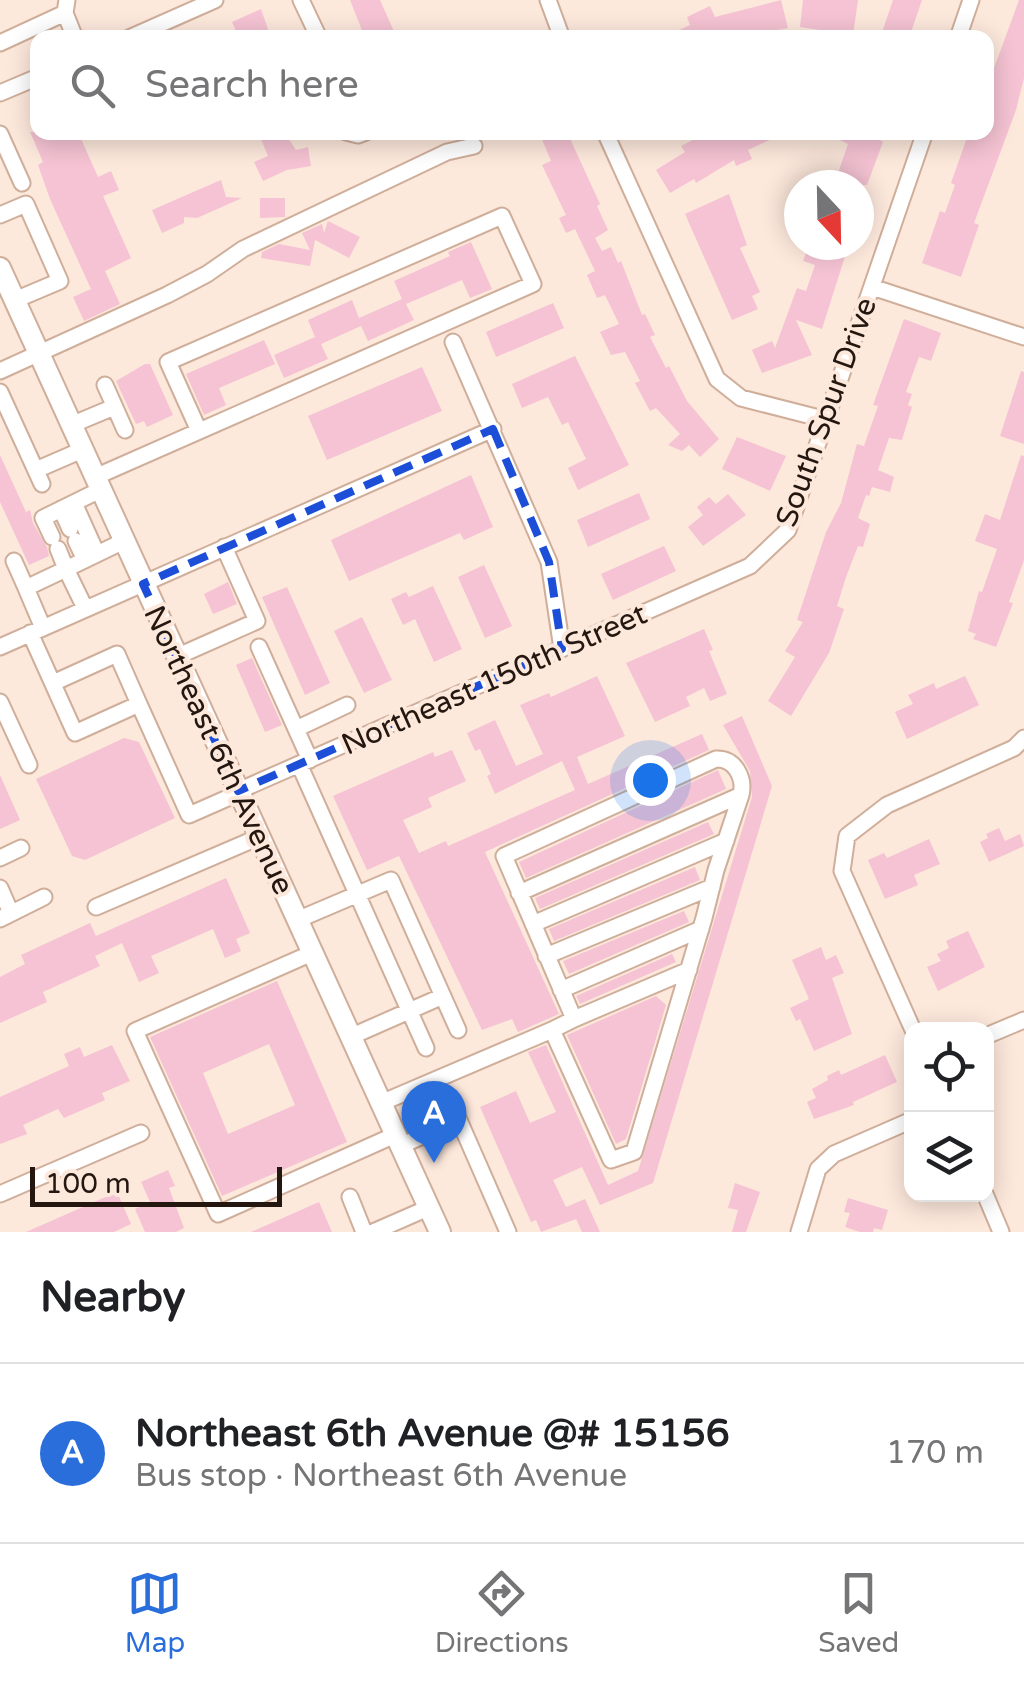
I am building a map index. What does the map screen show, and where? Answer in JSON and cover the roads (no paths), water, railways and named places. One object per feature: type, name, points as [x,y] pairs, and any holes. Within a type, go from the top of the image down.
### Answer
[{"type":"main road","name":"Northeast 6th Avenue","points":[[0,268],[440,1232]]},
{"type":"street","points":[[147,30],[214,0]]},
{"type":"street","points":[[301,0],[314,30]]},
{"type":"street","points":[[548,0],[559,30]]},
{"type":"street","points":[[961,30],[971,0]]},
{"type":"street","points":[[0,42],[66,6]]},
{"type":"street","points":[[0,94],[30,81]]},
{"type":"street","points":[[0,134],[5,160],[22,184]]},
{"type":"street","points":[[609,140],[717,379],[741,398],[827,420]]},
{"type":"street","name":"South Spur Drive","points":[[750,566],[788,530],[923,140]]},
{"type":"street","points":[[0,371],[167,295],[279,231],[447,152],[474,146]]},
{"type":"street","points":[[0,215],[26,204],[60,281],[15,300]]},
{"type":"street","points":[[85,608],[43,518],[68,506],[98,483],[199,431],[533,284],[502,216],[168,362],[199,431]]},
{"type":"street","points":[[872,287],[1024,337]]},
{"type":"street","points":[[454,342],[549,562],[562,650]]},
{"type":"street","points":[[105,385],[125,430]]},
{"type":"street","points":[[0,392],[39,477],[82,450]]},
{"type":"street","points":[[71,426],[114,406]]},
{"type":"street","points":[[0,647],[492,429]]},
{"type":"street","points":[[68,506],[73,535],[91,557]]},
{"type":"street","points":[[68,506],[91,557]]},
{"type":"street","points":[[26,588],[124,541]]},
{"type":"street","points":[[176,656],[257,621],[224,547]]},
{"type":"street","points":[[14,560],[53,683],[75,733],[139,704],[117,654],[53,683]]},
{"type":"street","name":"Northeast 150th Street","points":[[139,704],[189,815],[750,566]]},
{"type":"street","points":[[259,647],[296,729],[305,762],[357,894],[426,1048]]},
{"type":"street","points":[[0,702],[29,765]]},
{"type":"street","points":[[296,729],[347,706]]},
{"type":"street","points":[[910,1022],[842,871],[846,836],[887,805],[1019,743]]},
{"type":"street","points":[[552,1030],[611,1160],[630,1156],[638,1148],[741,795],[743,786],[732,763],[725,758],[504,856],[574,1019]]},
{"type":"street","points":[[519,893],[741,795]]},
{"type":"street","points":[[96,907],[259,837]]},
{"type":"street","points":[[533,924],[726,841]]},
{"type":"street","points":[[0,858],[21,848]]},
{"type":"street","points":[[296,920],[391,880],[458,1030]]},
{"type":"street","points":[[546,956],[712,887]]},
{"type":"street","points":[[0,888],[6,916],[44,896]]},
{"type":"street","points":[[561,990],[701,929]]},
{"type":"street","points":[[312,953],[134,1031],[218,1214],[459,1120],[507,1232]]},
{"type":"street","points":[[381,1103],[690,970]]},
{"type":"street","points":[[350,1037],[443,996]]},
{"type":"street","points":[[994,1033],[1024,1020]]},
{"type":"street","points":[[799,1232],[818,1169],[834,1154],[904,1123]]},
{"type":"street","points":[[0,1194],[142,1132]]},
{"type":"street","points":[[350,1197],[364,1232]]},
{"type":"street","points":[[988,1202],[1001,1232]]},
{"type":"street","points":[[374,1232],[428,1208]]},
{"type":"place","name":"Northeast 6th Avenue @# 15156","points":[[434,1163]]}]
